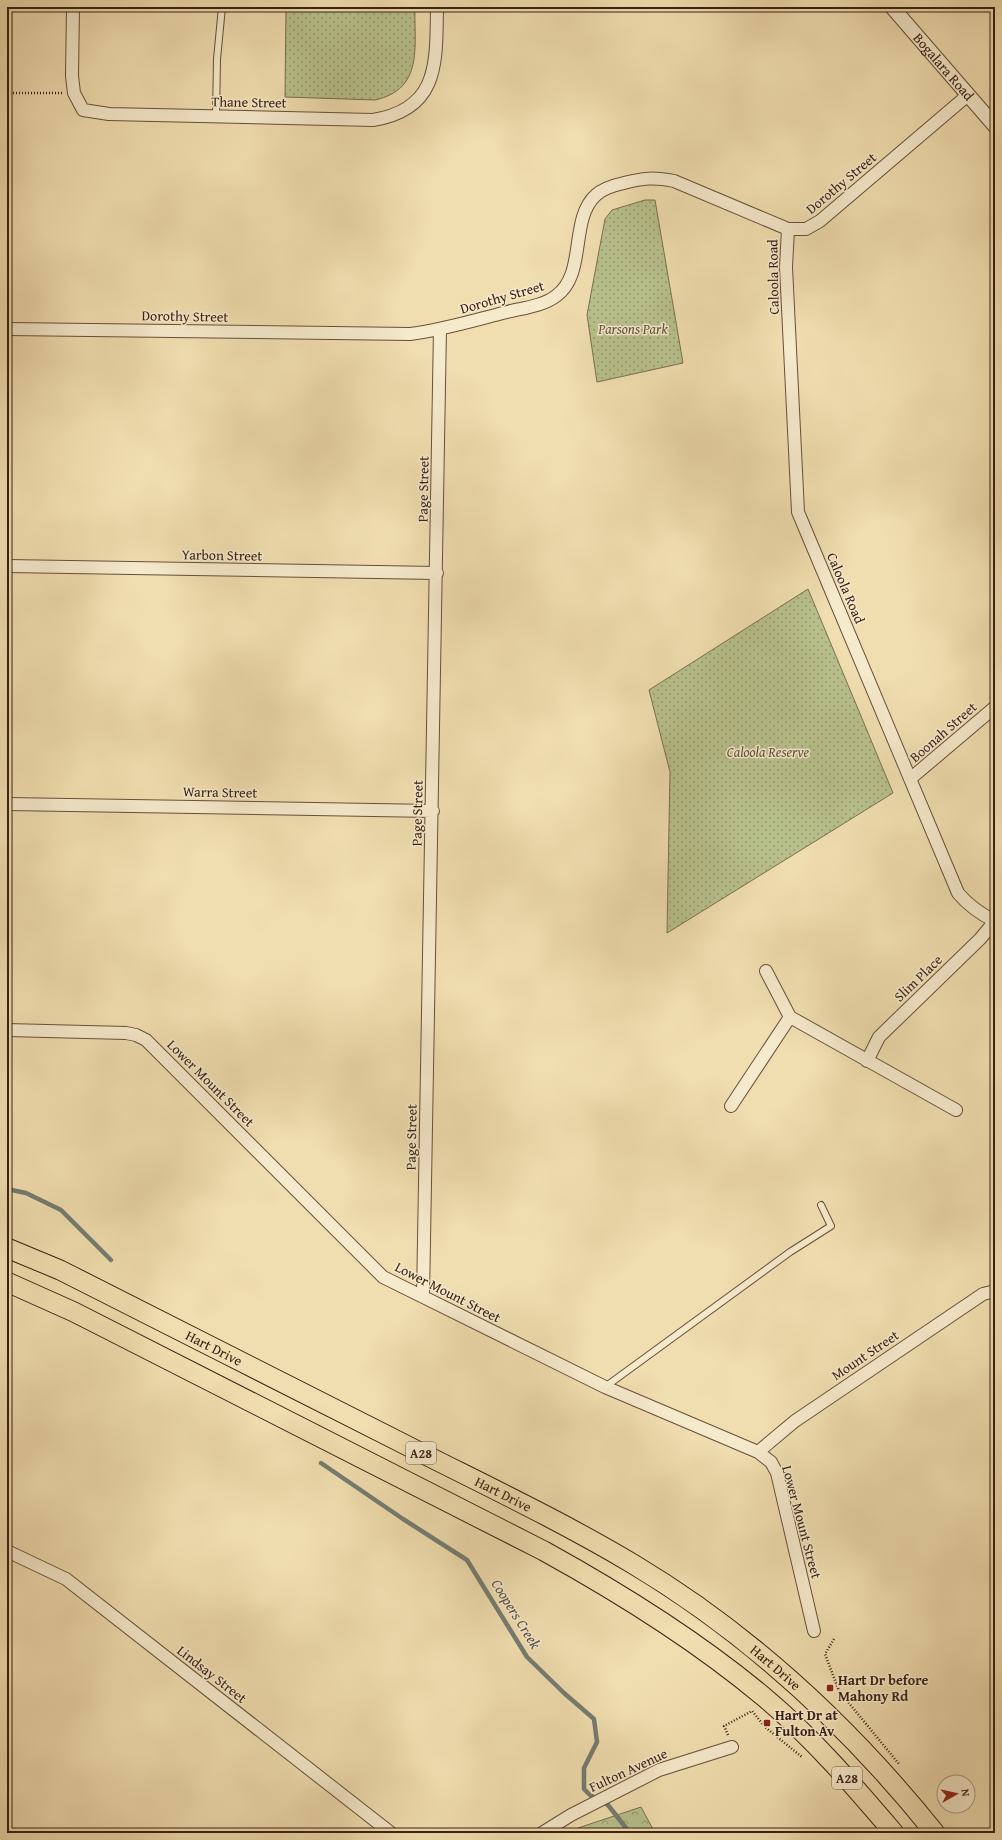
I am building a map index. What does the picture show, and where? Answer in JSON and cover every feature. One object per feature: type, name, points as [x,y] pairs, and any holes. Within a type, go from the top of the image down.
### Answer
[{"type":"highway","name":"Hart Drive","points":[[7,1248],[60,1270],[518,1503],[633,1564],[693,1603],[812,1698],[879,1767],[935,1833]]},
{"type":"highway","name":"A28","points":[[7,1282],[74,1312],[544,1551],[601,1582],[653,1614],[729,1668],[766,1698],[850,1781],[894,1833]]},
{"type":"street","name":"Thane Street","points":[[73,7],[72,76],[74,93],[83,110],[109,114],[373,120],[391,117],[407,109],[422,95],[432,77],[436,56],[437,7]]},
{"type":"street","name":"Bogalara Road","points":[[892,7],[995,126]]},
{"type":"street","name":"Dorothy Street","points":[[7,328],[410,334],[440,329],[537,304],[557,296],[566,286],[572,273],[584,213],[589,203],[596,194],[618,184],[645,178],[660,178],[674,182],[788,229],[806,229],[820,221],[968,95]]},
{"type":"street","name":"Caloola Road","points":[[788,229],[786,267],[798,512],[958,894],[967,904],[981,915],[995,921]]},
{"type":"street","name":"Page Street","points":[[423,1297],[437,573],[440,329]]},
{"type":"street","name":"Yarbon Street","points":[[7,566],[437,573]]},
{"type":"street","name":"Boonah Street","points":[[910,779],[995,707]]},
{"type":"street","name":"Warra Street","points":[[7,804],[432,811]]},
{"type":"street","name":"Slim Place","points":[[867,1061],[879,1037],[980,939],[995,921]]},
{"type":"street","points":[[766,971],[790,1017],[956,1110]]},
{"type":"street","points":[[731,1106],[790,1017]]},
{"type":"street","name":"Lower Mount Street","points":[[7,1030],[126,1033],[136,1035],[146,1040],[383,1277],[605,1387],[758,1452],[771,1462],[777,1473],[814,1631]]},
{"type":"street","name":"Mount Street","points":[[758,1452],[801,1416],[983,1294],[995,1291]]},
{"type":"street","name":"Lindsay Street","points":[[7,1551],[66,1579],[391,1833]]},
{"type":"street","name":"Fulton Avenue","points":[[542,1833],[608,1795],[659,1770],[732,1746]]},
{"type":"lane","points":[[216,116],[217,59],[222,7]]},
{"type":"lane","points":[[605,1387],[784,1257],[831,1226],[821,1205]]},
{"type":"path","points":[[7,93],[74,93]]},
{"type":"path","points":[[834,1640],[826,1654],[839,1691]]},
{"type":"path","points":[[732,1746],[724,1726],[752,1711],[765,1727],[804,1758]]},
{"type":"green space","points":[[286,7],[415,7],[415,51],[409,76],[402,86],[391,94],[375,100],[285,97]]},
{"type":"green space","name":"Parsons Park","points":[[645,200],[655,200],[683,363],[597,382],[587,315],[605,219],[612,210]]},
{"type":"green space","name":"Caloola Reserve","points":[[808,589],[893,793],[667,933],[670,772],[649,690]]},
{"type":"green space","points":[[641,1807],[655,1833],[571,1833],[572,1830]]},
{"type":"waterway","name":"Coopers Creek","points":[[7,1189],[26,1193],[61,1210],[111,1260]]},
{"type":"waterway","name":"Coopers Creek","points":[[321,1463],[403,1519],[467,1560],[527,1657],[564,1693],[594,1719],[597,1742],[584,1768],[584,1789],[590,1795],[608,1805],[630,1833]]},
{"type":"place","name":"Hart Dr before Mahony Rd","points":[[830,1688]]},
{"type":"place","name":"Hart Dr at Fulton Av","points":[[767,1723]]}]
